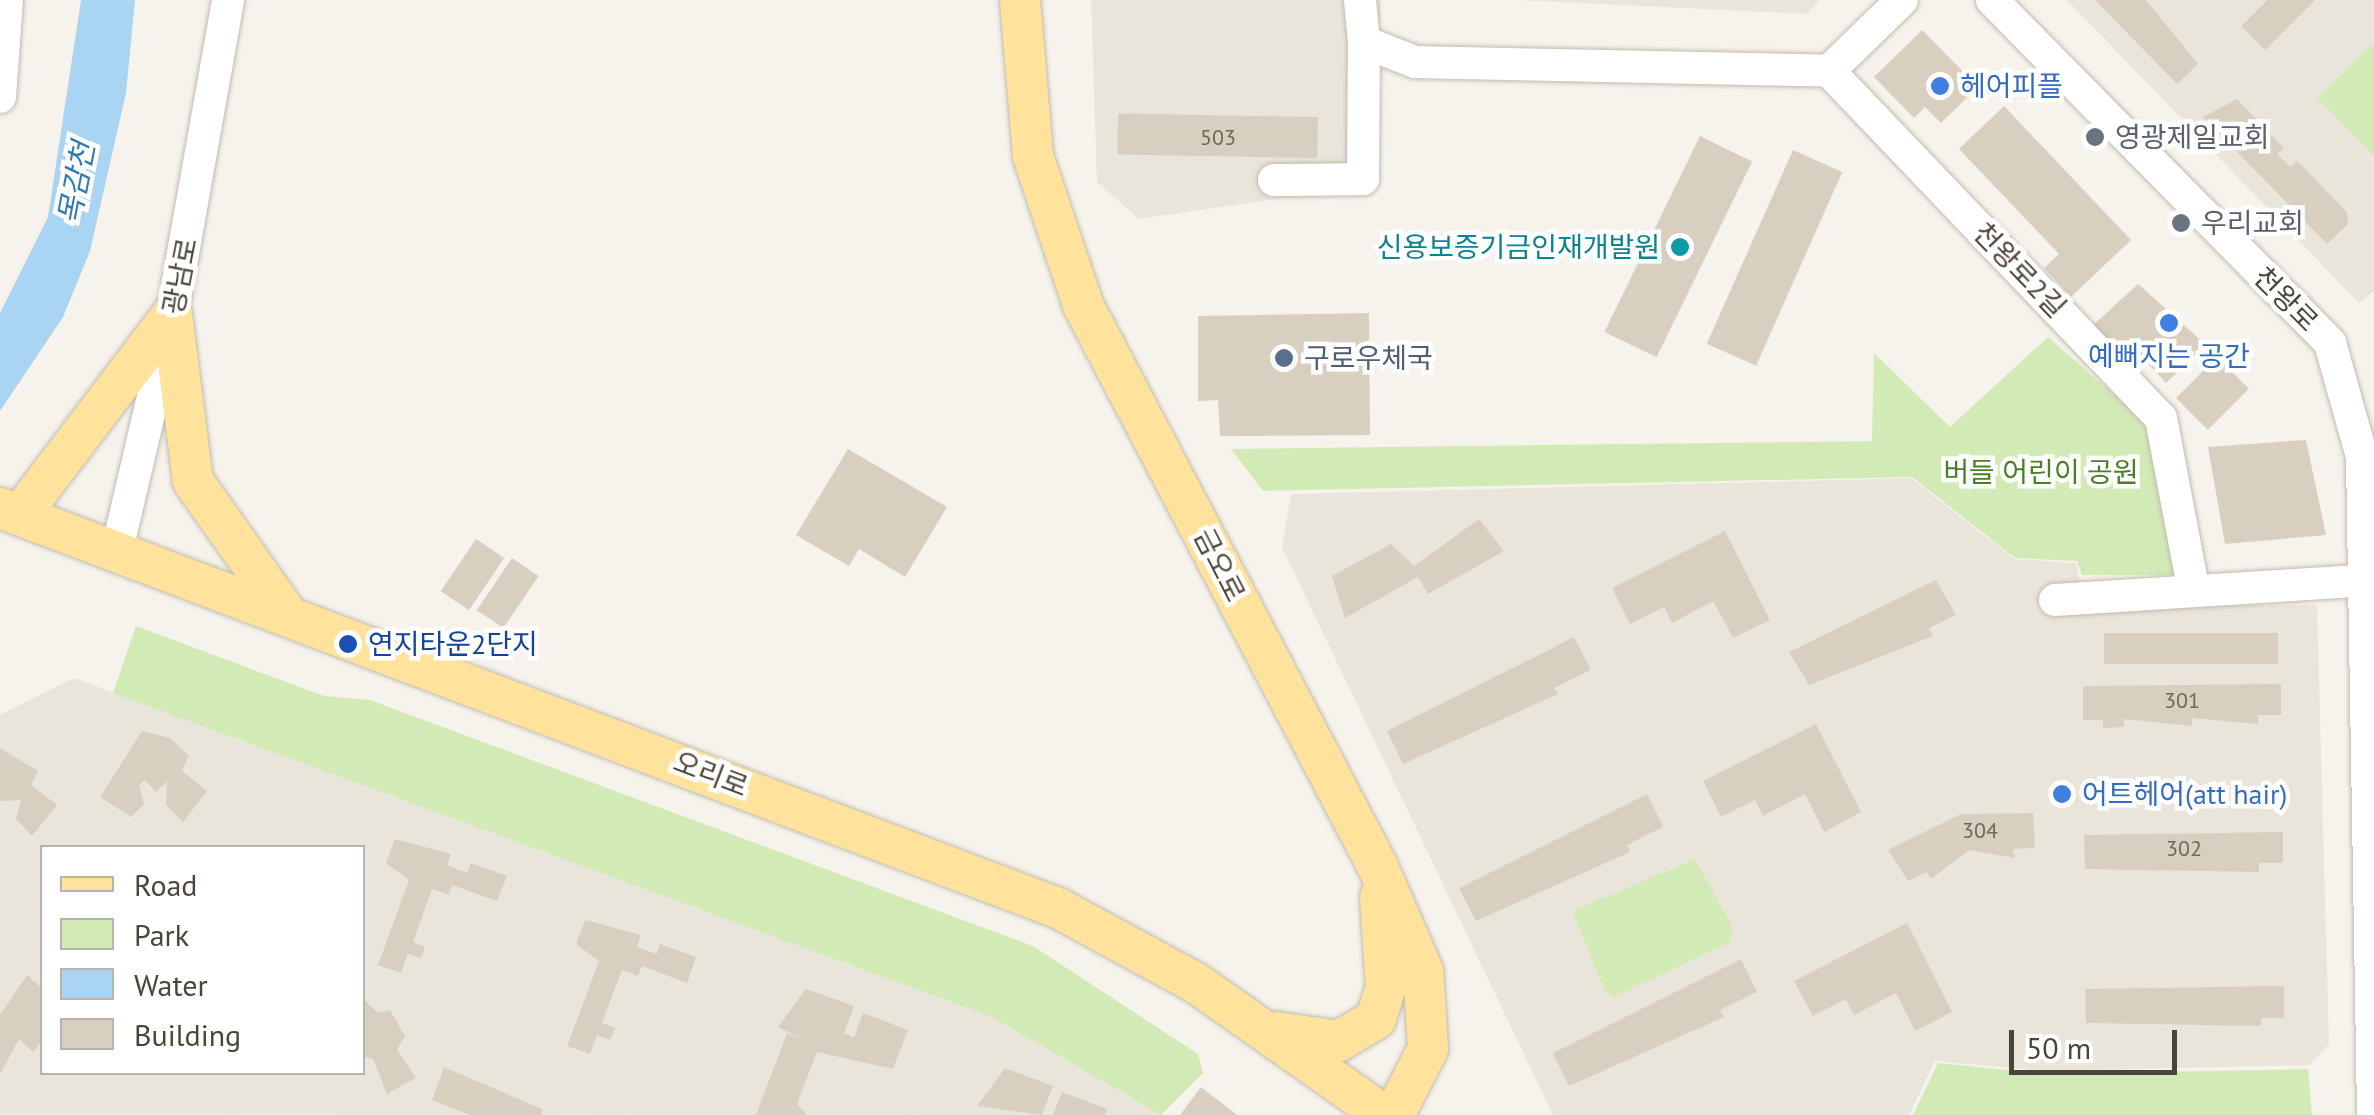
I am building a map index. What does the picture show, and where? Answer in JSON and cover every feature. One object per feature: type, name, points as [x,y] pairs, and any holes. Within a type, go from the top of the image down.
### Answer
[{"type":"main road","name":"금오로","points":[[1020,0],[1034,156],[1082,305],[1377,865],[1430,1009],[1419,1076],[1394,1115]]},
{"type":"main road","points":[[7,519],[172,315]]},
{"type":"main road","points":[[172,315],[193,481],[284,610]]},
{"type":"main road","name":"오리로","points":[[7,519],[118,550],[284,610],[1058,908],[1258,1026],[1384,1115]]},
{"type":"main road","points":[[1258,1026],[1322,1042],[1376,1018],[1386,987],[1377,865]]},
{"type":"street","points":[[0,97],[8,0]]},
{"type":"street","name":"광남로","points":[[118,550],[172,315],[228,0]]},
{"type":"street","points":[[1274,180],[1363,178],[1364,42],[1360,0]]},
{"type":"street","points":[[1364,42],[1415,62],[1829,71],[1902,0]]},
{"type":"street","name":"천왕로","points":[[1992,0],[2330,343],[2362,458],[2371,580],[2373,1115]]},
{"type":"street","name":"천왕로2길","points":[[1829,71],[2161,418],[2194,587]]},
{"type":"street","points":[[2054,600],[2194,587],[2371,580]]},
{"type":"shaded area","points":[[1091,0],[1381,0],[1371,185],[1139,219],[1097,182]]},
{"type":"shaded area","points":[[1520,0],[1820,0],[1807,14]]},
{"type":"shaded area","points":[[2067,0],[2374,0],[2374,291],[2359,303]]},
{"type":"shaded area","points":[[1911,478],[2014,559],[2076,563],[2085,607],[2317,605],[2329,1044],[2309,1065],[2045,1071],[1935,1061],[1909,1115],[1553,1115],[1282,547],[1291,494]]},
{"type":"shaded area","points":[[74,678],[992,1017],[1161,1115],[0,1114],[0,715]]},
{"type":"green space","points":[[2374,42],[2374,156],[2317,98]]},
{"type":"green space","name":"버들 어린이 공원","points":[[2048,337],[2145,422],[2176,575],[2082,575],[2077,561],[2015,558],[1912,477],[1263,491],[1231,449],[1872,441],[1874,353],[1950,427]]},
{"type":"green space","points":[[136,626],[324,696],[370,700],[1033,946],[1198,1054],[1203,1073],[1161,1115],[992,1017],[113,693]]},
{"type":"green space","points":[[1695,859],[1732,926],[1730,942],[1615,996],[1605,992],[1573,911]]},
{"type":"green space","points":[[1938,1063],[2047,1074],[2308,1069],[2312,1115],[1913,1115]]},
{"type":"water","name":"목감천","points":[[81,0],[135,0],[126,93],[90,251],[63,317],[0,411],[0,313],[48,217]]},
{"type":"building","points":[[2095,0],[2146,0],[2198,64],[2177,84]]},
{"type":"building","points":[[2267,0],[2315,0],[2265,50],[2241,26]]},
{"type":"building","points":[[1922,30],[1978,87],[1941,123],[1925,107],[1914,118],[1874,77]]},
{"type":"building","points":[[2237,99],[2284,148],[2277,154],[2290,167],[2297,161],[2347,212],[2348,224],[2327,244],[2203,117]]},
{"type":"building","points":[[2004,106],[2131,240],[2071,297],[2044,268],[2059,254],[1959,149]]},
{"type":"building","points":[[1118,114],[1318,117],[1317,158],[1117,155]]},
{"type":"building","name":"신용보증기금인재개발원","points":[[1700,136],[1752,161],[1657,357],[1604,332]]},
{"type":"building","points":[[1793,150],[1842,172],[1756,366],[1707,344]]},
{"type":"building","points":[[2138,284],[2206,345],[2166,383],[2131,345],[2119,356],[2091,327]]},
{"type":"building","name":"구로우체국","points":[[1369,313],[1370,435],[1220,436],[1218,400],[1198,401],[1198,316]]},
{"type":"building","points":[[2217,357],[2249,389],[2208,430],[2176,398]]},
{"type":"building","points":[[2306,440],[2326,535],[2225,544],[2208,447]]},
{"type":"building","points":[[848,449],[947,507],[905,577],[859,549],[849,566],[796,535]]},
{"type":"building","points":[[1479,519],[1504,551],[1428,594],[1418,577],[1345,618],[1332,576],[1391,544],[1414,566]]},
{"type":"building","points":[[1725,531],[1770,620],[1733,638],[1713,601],[1672,623],[1664,607],[1630,624],[1612,588]]},
{"type":"building","points":[[476,539],[504,558],[469,610],[441,591]]},
{"type":"building","points":[[512,558],[539,576],[503,628],[477,610]]},
{"type":"building","points":[[1936,580],[1956,615],[1929,628],[1933,636],[1809,685],[1789,652]]},
{"type":"building","points":[[2104,633],[2278,633],[2278,664],[2104,664]]},
{"type":"building","points":[[1574,637],[1591,670],[1554,688],[1558,694],[1403,764],[1387,731]]},
{"type":"building","points":[[2281,684],[2281,715],[2258,715],[2258,724],[2192,718],[2192,726],[2124,719],[2124,727],[2103,728],[2103,720],[2083,720],[2083,686]]},
{"type":"building","points":[[1816,724],[1861,812],[1824,832],[1805,794],[1763,816],[1755,800],[1721,817],[1703,781]]},
{"type":"building","points":[[142,731],[170,738],[189,756],[182,771],[207,791],[183,822],[166,805],[167,781],[156,792],[145,780],[139,785],[144,804],[131,817],[100,797]]},
{"type":"building","points":[[0,748],[38,771],[31,785],[57,805],[32,836],[16,819],[21,800],[0,801]]},
{"type":"building","points":[[1647,794],[1663,827],[1627,845],[1630,852],[1476,921],[1459,888]]},
{"type":"building","points":[[2033,813],[2035,848],[2013,849],[2014,858],[1969,850],[1931,879],[1927,872],[1908,881],[1888,850],[1961,814]]},
{"type":"building","points":[[2283,832],[2283,863],[2259,863],[2259,872],[2085,869],[2084,835]]},
{"type":"building","points":[[395,839],[451,854],[447,865],[467,873],[471,863],[507,876],[497,901],[452,885],[449,895],[432,889],[413,942],[425,947],[421,958],[408,954],[401,973],[378,965],[409,880],[386,863]]},
{"type":"building","points":[[585,920],[641,935],[637,947],[657,954],[660,944],[696,957],[687,983],[642,966],[638,976],[622,970],[602,1023],[615,1028],[610,1040],[597,1035],[590,1054],[567,1046],[599,961],[576,944]]},
{"type":"building","points":[[1907,923],[1952,1012],[1915,1031],[1896,993],[1854,1015],[1846,999],[1813,1016],[1794,981]]},
{"type":"building","points":[[1741,959],[1757,992],[1720,1010],[1724,1017],[1569,1086],[1553,1053]]},
{"type":"building","points":[[27,975],[40,986],[40,1043],[33,1052],[19,1039],[0,1074],[0,1015]]},
{"type":"building","points":[[2284,986],[2284,1018],[2261,1018],[2261,1026],[2086,1023],[2085,989]]},
{"type":"building","points":[[806,989],[854,1006],[844,1033],[854,1037],[863,1013],[908,1030],[893,1069],[817,1052],[797,1104],[807,1115],[756,1115],[787,1033],[802,1039],[778,1027]]},
{"type":"building","points":[[365,1000],[378,1013],[390,1010],[405,1036],[397,1050],[416,1078],[387,1094],[373,1059],[365,1057]]},
{"type":"building","points":[[444,1067],[542,1109],[542,1115],[469,1115],[432,1100]]},
{"type":"building","points":[[1005,1068],[1053,1086],[1042,1115],[977,1106]]},
{"type":"building","points":[[1201,1087],[1237,1115],[1180,1115]]},
{"type":"building","points":[[1062,1092],[1107,1109],[1105,1115],[1053,1115]]},
{"type":"place","name":"헤어피플","points":[[1940,86]]},
{"type":"place","name":"영광제일교회","points":[[2095,137]]},
{"type":"place","name":"우리교회","points":[[2181,223]]},
{"type":"place","name":"신용보증기금인재개발원","points":[[1680,247]]},
{"type":"place","name":"예뻐지는 공간","points":[[2169,323]]},
{"type":"place","name":"구로우체국","points":[[1284,358]]},
{"type":"place","name":"연지타운2단지","points":[[348,644]]},
{"type":"place","name":"어트헤어(att hair)","points":[[2062,794]]}]
